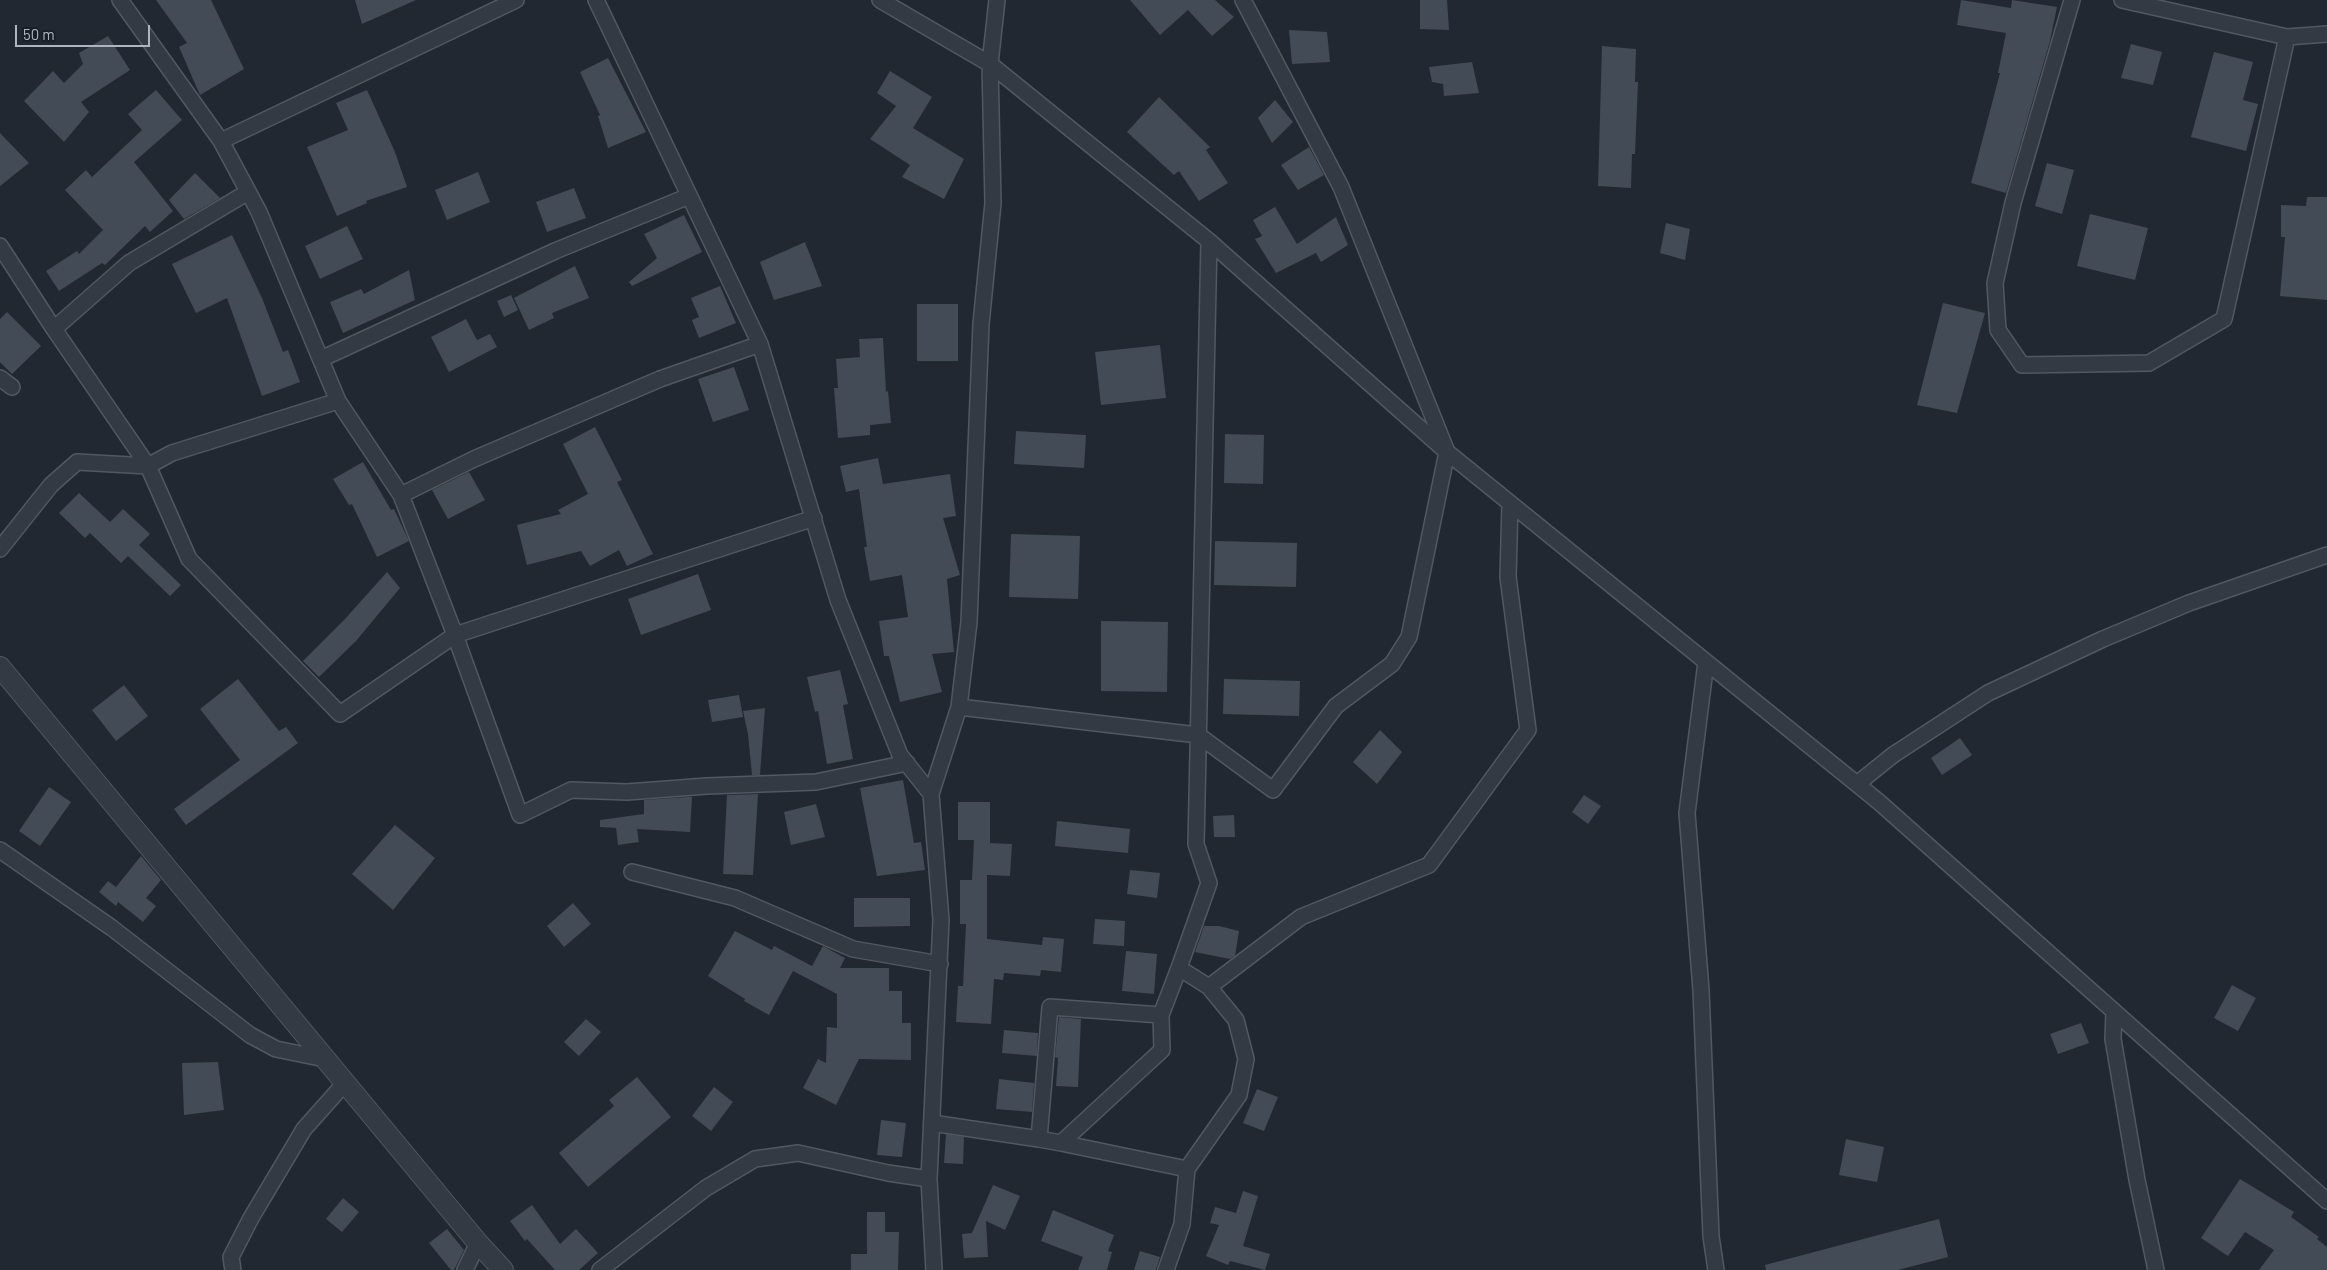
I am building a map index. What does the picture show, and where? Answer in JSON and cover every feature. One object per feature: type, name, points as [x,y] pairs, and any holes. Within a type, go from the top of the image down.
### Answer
[{"type":"street","points":[[120,0],[221,141],[259,212],[338,401],[401,495],[455,635],[520,815],[570,790],[627,792],[707,786],[816,782],[907,763]]},
{"type":"street","points":[[221,141],[516,0]]},
{"type":"street","points":[[596,0],[760,344],[838,600],[900,755],[931,794]]},
{"type":"street","points":[[880,0],[990,64],[1209,241],[1447,452],[1857,784],[2327,1201]]},
{"type":"street","points":[[934,1270],[930,1179],[941,920],[931,794],[959,707],[969,622],[981,324],[993,203],[990,64],[997,0]]},
{"type":"street","points":[[959,707],[1198,735],[1273,790],[1336,706],[1392,664],[1409,637],[1447,452],[1341,187],[1243,0]]},
{"type":"street","points":[[2072,0],[2014,203],[1995,283],[1998,330],[2022,365],[2149,362],[2224,319],[2287,37]]},
{"type":"street","points":[[2122,0],[2287,37],[2327,34]]},
{"type":"street","points":[[54,329],[130,263],[248,192]]},
{"type":"street","points":[[321,359],[555,251],[690,196]]},
{"type":"street","points":[[1061,1143],[1162,1050],[1161,1015],[1209,883],[1196,844],[1209,241]]},
{"type":"street","points":[[0,246],[54,329],[148,466],[188,559],[340,714],[455,635],[814,518]]},
{"type":"street","points":[[401,495],[474,459],[660,379],[760,344]]},
{"type":"street","points":[[0,549],[51,484],[77,462],[148,466],[172,453],[338,401]]},
{"type":"street","points":[[1209,987],[1301,917],[1429,865],[1528,730],[1508,577],[1510,503]]},
{"type":"street","points":[[1857,784],[1893,755],[1988,693],[2189,603],[2327,555]]},
{"type":"street","points":[[1706,662],[1687,813],[1701,990],[1711,1236],[1716,1270]]},
{"type":"street","points":[[0,667],[478,1244],[502,1270]]},
{"type":"street","points":[[0,850],[112,928],[250,1035],[276,1049],[325,1059]]},
{"type":"street","points":[[632,872],[735,898],[853,949],[940,964]]},
{"type":"street","points":[[1166,1270],[1182,1224],[1188,1169],[1239,1095],[1246,1059],[1236,1020],[1209,987],[1179,968]]},
{"type":"street","points":[[1039,1139],[1050,1007],[1161,1015]]},
{"type":"street","points":[[2114,1012],[2116,1058],[2137,1180],[2156,1270]]},
{"type":"street","points":[[233,1270],[231,1256],[251,1218],[304,1129],[344,1083]]},
{"type":"street","points":[[932,1122],[1061,1143],[1188,1169]]},
{"type":"street","points":[[600,1270],[706,1188],[755,1159],[798,1153],[930,1179]]},
{"type":"street","points":[[465,1270],[478,1244]]},
{"type":"building","points":[[156,0],[211,0],[244,69],[200,95],[179,47],[187,43]]},
{"type":"building","points":[[355,0],[416,0],[362,24]]},
{"type":"building","points":[[1130,0],[1215,0],[1234,17],[1212,36],[1188,10],[1160,35]]},
{"type":"building","points":[[1420,0],[1447,0],[1449,30],[1420,29]]},
{"type":"building","points":[[1961,0],[2011,8],[2012,0],[2057,7],[2050,41],[2006,193],[1971,183],[2000,73],[1998,73],[2006,33],[1957,25]]},
{"type":"building","points":[[1289,30],[1327,32],[1330,62],[1292,64]]},
{"type":"building","points":[[108,36],[130,70],[81,102],[89,112],[64,142],[24,101],[53,71],[64,83],[83,64],[79,53]]},
{"type":"building","points":[[2131,44],[2162,52],[2153,85],[2121,78]]},
{"type":"building","points":[[1602,46],[1636,49],[1635,82],[1638,82],[1635,154],[1632,154],[1631,188],[1598,186]]},
{"type":"building","points":[[2214,52],[2253,62],[2243,100],[2258,104],[2246,151],[2191,137]]},
{"type":"building","points":[[608,58],[646,132],[608,148],[598,116],[600,115],[580,72]]},
{"type":"building","points":[[1472,62],[1479,93],[1444,96],[1443,84],[1432,82],[1429,67]]},
{"type":"building","points":[[890,71],[932,97],[913,128],[964,159],[944,199],[902,177],[910,165],[870,139],[896,106],[877,93]]},
{"type":"building","points":[[156,90],[182,120],[134,162],[173,211],[150,232],[145,226],[105,265],[102,263],[59,291],[46,271],[77,251],[79,254],[103,230],[65,190],[86,170],[92,177],[142,130],[128,114]]},
{"type":"building","points":[[367,90],[395,152],[407,187],[366,201],[367,203],[337,216],[307,147],[348,130],[336,103]]},
{"type":"building","points":[[1159,97],[1210,147],[1206,150],[1228,183],[1199,201],[1179,171],[1174,175],[1127,132]]},
{"type":"building","points":[[1275,100],[1293,122],[1272,143],[1258,118]]},
{"type":"building","points":[[0,133],[29,163],[0,186]]},
{"type":"building","points":[[1309,147],[1324,175],[1298,190],[1281,165]]},
{"type":"building","points":[[2047,163],[2074,170],[2062,214],[2035,206]]},
{"type":"building","points":[[478,172],[490,202],[447,220],[435,190]]},
{"type":"building","points":[[195,173],[220,198],[184,219],[169,200]]},
{"type":"building","points":[[574,188],[586,218],[547,232],[536,202]]},
{"type":"building","points":[[2307,197],[2327,197],[2327,300],[2280,296],[2285,237],[2281,237],[2281,205],[2306,206]]},
{"type":"building","points":[[1275,207],[1297,244],[1336,217],[1348,245],[1321,262],[1316,253],[1276,273],[1255,239],[1262,236],[1253,220]]},
{"type":"building","points":[[2090,214],[2148,228],[2135,280],[2077,266]]},
{"type":"building","points":[[684,215],[702,252],[632,286],[629,282],[657,258],[644,234]]},
{"type":"building","points":[[1666,223],[1690,229],[1685,260],[1660,253]]},
{"type":"building","points":[[347,226],[363,259],[320,279],[305,246]]},
{"type":"building","points":[[232,235],[262,298],[283,352],[288,350],[300,382],[262,396],[227,298],[196,313],[172,264]]},
{"type":"building","points":[[805,242],[822,286],[774,300],[760,262]]},
{"type":"building","points":[[575,266],[589,298],[552,313],[554,318],[529,330],[514,298]]},
{"type":"building","points":[[409,270],[415,300],[343,333],[330,302],[361,289],[364,294]]},
{"type":"building","points":[[720,286],[736,323],[699,338],[692,320],[699,317],[691,298]]},
{"type":"building","points":[[511,295],[518,310],[504,317],[497,301]]},
{"type":"building","points":[[1943,303],[1985,313],[1957,413],[1917,405]]},
{"type":"building","points":[[917,304],[958,304],[958,361],[917,361]]},
{"type":"building","points":[[7,312],[41,346],[12,374],[0,362],[0,319]]},
{"type":"building","points":[[466,319],[477,340],[490,334],[497,347],[449,372],[431,337]]},
{"type":"building","points":[[883,338],[886,392],[888,391],[891,423],[870,425],[870,435],[838,438],[834,388],[838,388],[836,359],[860,357],[859,339]]},
{"type":"building","points":[[1160,345],[1166,398],[1101,405],[1095,352]]},
{"type":"building","points":[[734,367],[749,410],[713,422],[698,379]]},
{"type":"building","points":[[595,427],[622,480],[617,482],[653,554],[627,566],[619,550],[590,566],[581,551],[527,565],[517,525],[561,514],[558,510],[588,494],[563,444]]},
{"type":"building","points":[[1016,431],[1086,435],[1084,468],[1014,464]]},
{"type":"building","points":[[1225,434],[1264,435],[1263,484],[1224,483]]},
{"type":"building","points":[[878,458],[883,484],[950,474],[956,516],[943,518],[960,575],[947,579],[954,652],[932,654],[942,692],[900,702],[889,656],[884,656],[879,621],[908,617],[902,575],[870,581],[864,547],[867,547],[859,489],[846,492],[840,466]]},
{"type":"building","points":[[363,462],[391,510],[394,509],[409,541],[377,557],[352,504],[349,505],[333,479]]},
{"type":"building","points":[[469,472],[485,500],[448,519],[432,490]]},
{"type":"building","points":[[79,493],[110,522],[123,509],[150,534],[139,545],[181,585],[170,596],[128,556],[121,563],[90,533],[85,538],[59,513]]},
{"type":"building","points":[[1011,534],[1080,536],[1078,599],[1009,597]]},
{"type":"building","points":[[1215,541],[1297,543],[1296,587],[1214,585]]},
{"type":"building","points":[[387,572],[400,588],[356,641],[319,677],[303,661],[345,619]]},
{"type":"building","points":[[698,574],[711,610],[641,635],[628,599]]},
{"type":"building","points":[[1101,621],[1168,622],[1167,692],[1101,691]]},
{"type":"building","points":[[840,670],[848,704],[843,705],[853,759],[827,764],[818,711],[815,712],[807,677]]},
{"type":"building","points":[[238,679],[279,731],[286,727],[298,743],[186,825],[174,809],[240,760],[200,709]]},
{"type":"building","points":[[1224,679],[1300,681],[1299,716],[1223,714]]},
{"type":"building","points":[[124,685],[148,716],[116,741],[92,710]]},
{"type":"building","points":[[739,695],[743,717],[712,722],[708,700]]},
{"type":"building","points":[[765,708],[760,775],[752,775],[748,734],[743,711]]},
{"type":"building","points":[[1380,730],[1402,752],[1377,784],[1353,762]]},
{"type":"building","points":[[1960,738],[1972,755],[1942,775],[1931,758]]},
{"type":"building","points":[[903,780],[914,843],[921,842],[925,870],[877,876],[860,788]]},
{"type":"building","points":[[49,787],[71,802],[40,846],[19,831]]},
{"type":"building","points":[[758,794],[753,875],[723,874],[727,795]]},
{"type":"building","points":[[1584,795],[1601,806],[1588,824],[1572,812]]},
{"type":"building","points":[[692,797],[690,832],[637,829],[639,842],[618,845],[616,828],[600,827],[600,820],[644,814],[644,800]]},
{"type":"building","points":[[958,802],[990,802],[990,843],[1012,844],[1010,876],[987,875],[987,939],[1042,945],[1043,937],[1064,939],[1061,972],[1041,970],[1040,976],[1004,973],[1003,980],[994,979],[991,1024],[956,1022],[958,986],[963,986],[966,924],[960,924],[960,880],[972,880],[974,840],[958,840]]},
{"type":"building","points":[[816,804],[825,837],[791,845],[784,812]]},
{"type":"building","points":[[1234,815],[1235,837],[1214,837],[1213,816]]},
{"type":"building","points":[[1057,821],[1130,829],[1128,853],[1055,846]]},
{"type":"building","points":[[395,825],[435,858],[393,910],[352,874]]},
{"type":"building","points":[[141,856],[161,880],[146,898],[156,906],[143,922],[118,902],[116,906],[99,892],[108,881],[116,887]]},
{"type":"building","points":[[1130,870],[1160,873],[1157,898],[1127,894]]},
{"type":"building","points":[[854,898],[910,898],[910,926],[854,927]]},
{"type":"building","points":[[573,903],[591,924],[564,947],[547,926]]},
{"type":"building","points":[[1095,919],[1125,921],[1124,946],[1093,944]]},
{"type":"building","points":[[1204,926],[1219,926],[1239,931],[1235,956],[1230,959],[1195,952]]},
{"type":"building","points":[[735,931],[772,950],[774,946],[812,966],[823,946],[845,958],[840,968],[889,968],[889,991],[902,991],[902,1023],[911,1023],[911,1060],[859,1059],[836,1105],[803,1088],[818,1059],[826,1063],[827,1027],[837,1028],[837,994],[793,971],[769,1015],[744,1001],[745,999],[708,976]]},
{"type":"building","points":[[1126,951],[1157,954],[1154,994],[1122,991]]},
{"type":"building","points":[[2232,985],[2256,998],[2238,1031],[2214,1018]]},
{"type":"building","points":[[1059,1017],[1081,1019],[1078,1087],[1056,1086],[1058,1058],[1055,1057]]},
{"type":"building","points":[[586,1019],[601,1032],[579,1056],[564,1042]]},
{"type":"building","points":[[2081,1023],[2089,1043],[2058,1054],[2050,1034]]},
{"type":"building","points":[[1004,1030],[1038,1033],[1037,1056],[1002,1053]]},
{"type":"building","points":[[218,1062],[224,1110],[184,1115],[182,1063]]},
{"type":"building","points":[[637,1077],[671,1117],[588,1187],[559,1153],[614,1106],[609,1100]]},
{"type":"building","points":[[999,1079],[1034,1083],[1032,1112],[996,1109]]},
{"type":"building","points":[[714,1087],[733,1102],[711,1131],[692,1116]]},
{"type":"building","points":[[1257,1089],[1278,1097],[1264,1131],[1243,1123]]},
{"type":"building","points":[[881,1120],[906,1123],[902,1157],[877,1155]]},
{"type":"building","points":[[946,1134],[964,1137],[963,1164],[944,1163]]},
{"type":"building","points":[[1846,1139],[1884,1147],[1877,1182],[1839,1175]]},
{"type":"building","points":[[2240,1179],[2294,1212],[2291,1217],[2319,1237],[2317,1239],[2327,1247],[2327,1270],[2259,1270],[2274,1250],[2245,1232],[2228,1256],[2201,1238]]},
{"type":"building","points":[[993,1185],[1020,1196],[1005,1230],[986,1221],[988,1257],[964,1258],[962,1234],[972,1233]]},
{"type":"building","points":[[1243,1191],[1258,1196],[1243,1246],[1270,1254],[1265,1270],[1230,1261],[1228,1265],[1206,1256],[1219,1225],[1210,1223],[1215,1207],[1236,1213]]},
{"type":"building","points":[[343,1198],[359,1212],[342,1232],[326,1219]]},
{"type":"building","points":[[532,1205],[560,1244],[576,1229],[598,1253],[579,1270],[555,1270],[527,1239],[525,1241],[510,1221]]},
{"type":"building","points":[[1053,1210],[1114,1235],[1108,1251],[1112,1252],[1107,1270],[1078,1270],[1083,1257],[1041,1241]]},
{"type":"building","points":[[867,1212],[885,1212],[885,1232],[899,1232],[898,1270],[851,1270],[851,1254],[867,1254]]},
{"type":"building","points":[[1939,1219],[1948,1257],[1898,1270],[1766,1270],[1765,1265]]},
{"type":"building","points":[[447,1229],[464,1250],[454,1270],[451,1270],[429,1243]]},
{"type":"building","points":[[1140,1251],[1160,1257],[1156,1270],[1134,1270]]}]
